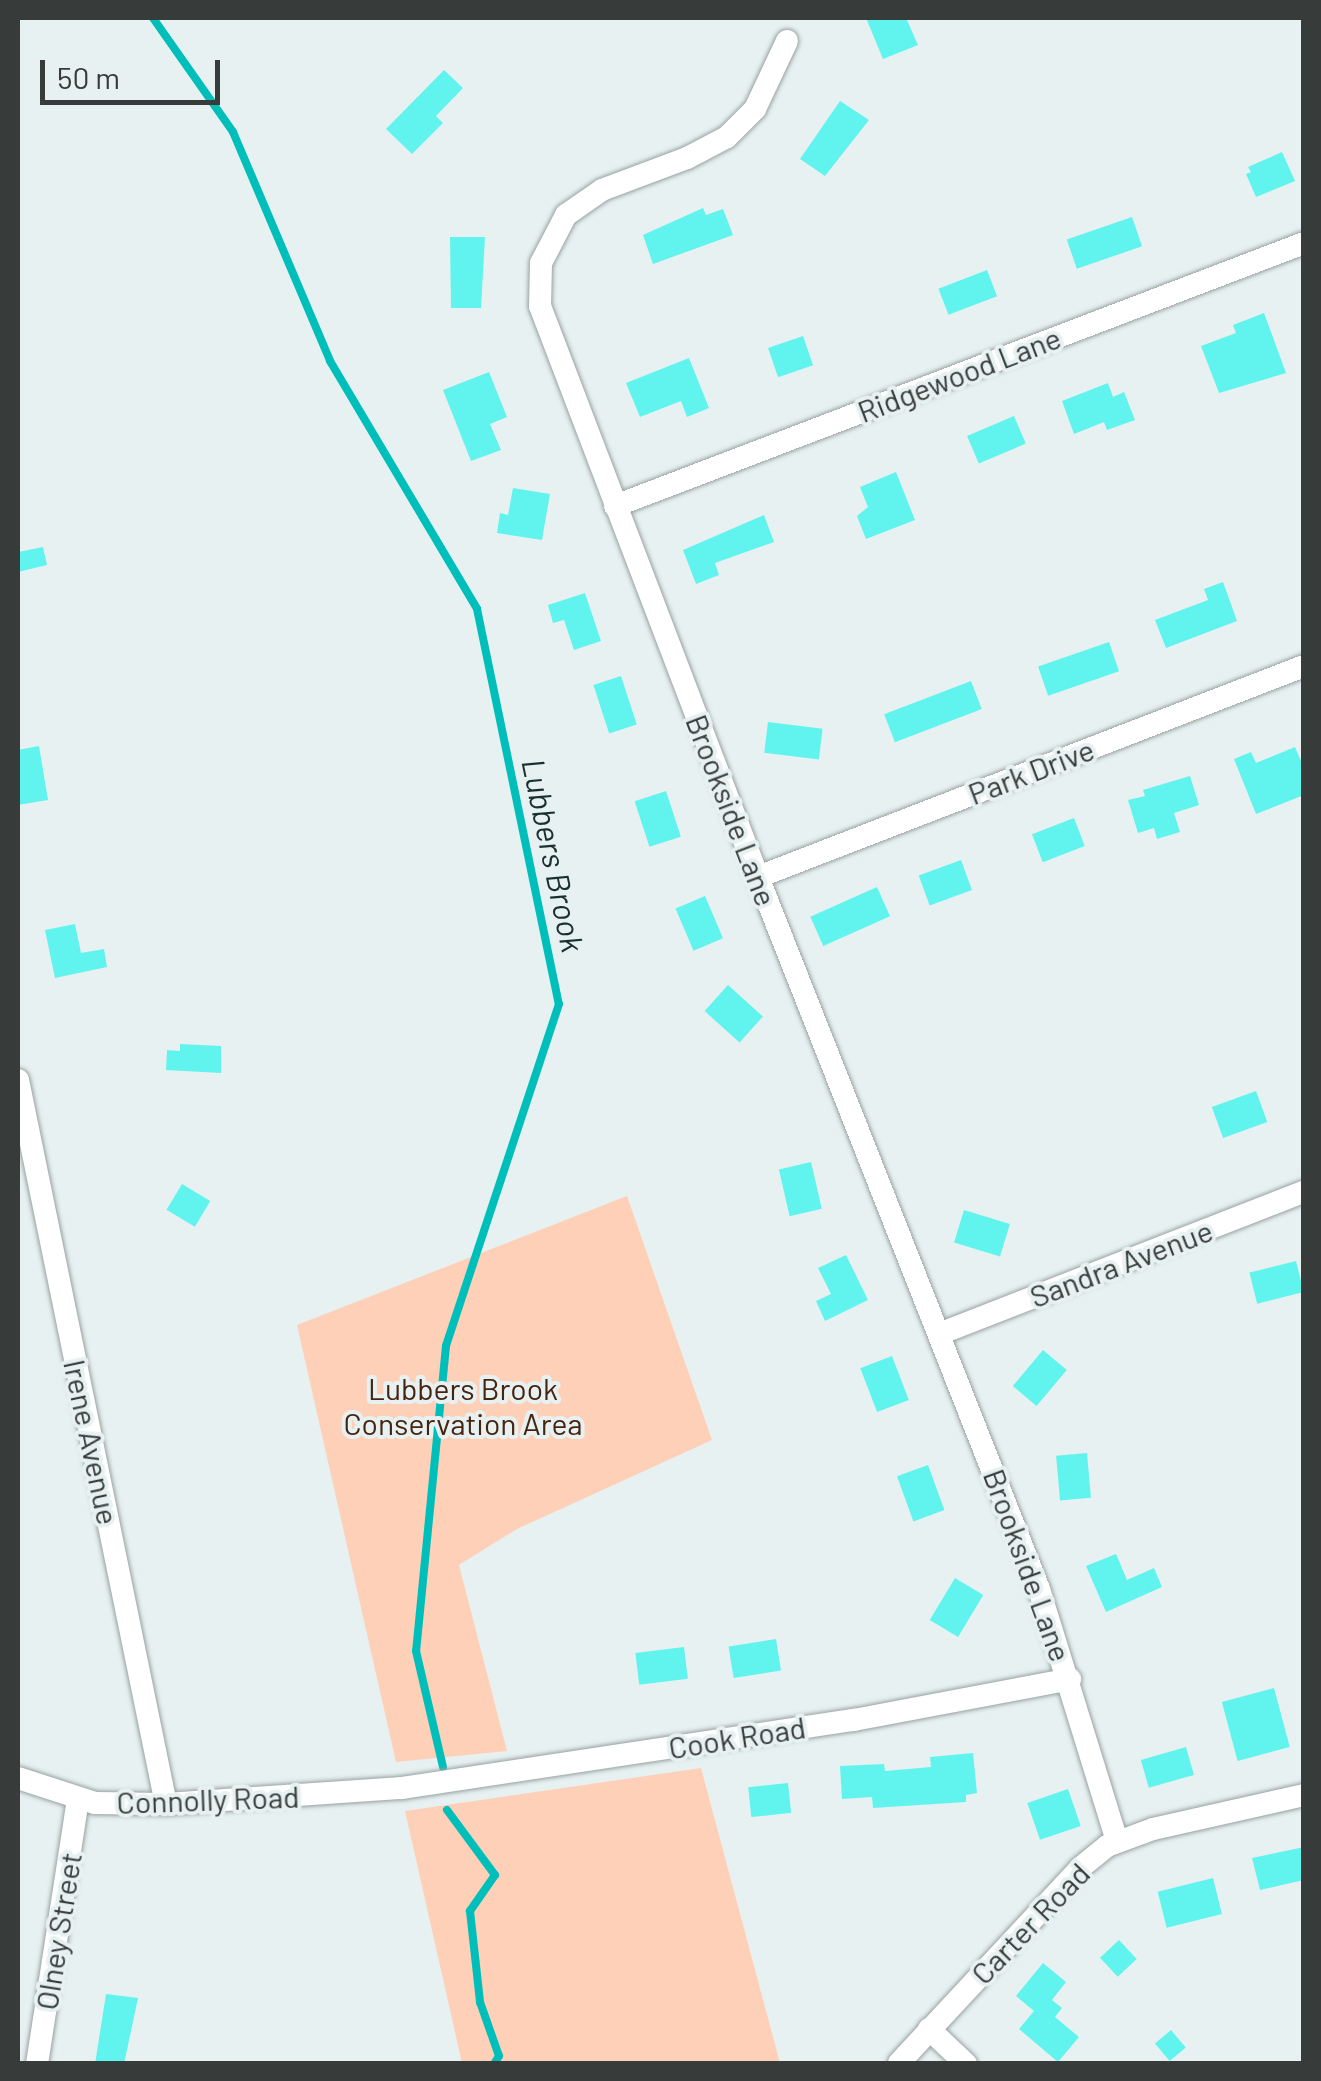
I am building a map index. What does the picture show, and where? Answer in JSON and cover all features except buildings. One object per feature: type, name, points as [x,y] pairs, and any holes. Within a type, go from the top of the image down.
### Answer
[{"type":"street","name":"Brookside Lane","points":[[786,41],[754,109],[727,137],[583,201],[559,224],[544,252],[540,306],[1070,1680],[1117,1841]]},
{"type":"street","name":"Ridgewood Lane","points":[[615,506],[1304,242]]},
{"type":"street","name":"Park Drive","points":[[758,877],[1304,666]]},
{"type":"street","name":"Irene Avenue","points":[[18,1080],[166,1804]]},
{"type":"street","name":"Sandra Avenue","points":[[939,1334],[1304,1192]]},
{"type":"street","name":"Cook Road","points":[[402,1788],[854,1720],[1070,1680]]},
{"type":"street","name":"Connolly Road","points":[[18,1778],[96,1803],[166,1804],[402,1788]]},
{"type":"street","name":"Carter Road","points":[[899,2063],[1080,1868],[1117,1841],[1304,1795]]},
{"type":"street","name":"Olney Street","points":[[38,2064],[78,1798]]},
{"type":"street","points":[[929,2029],[966,2064]]},
{"type":"green space","name":"Lubbers Brook Conservation Area","points":[[627,1196],[712,1440],[517,1529],[459,1565],[507,1751],[396,1762],[297,1325]]},
{"type":"green space","points":[[701,1768],[780,2063],[462,2063],[405,1811]]},
{"type":"waterway","name":"Lubbers Brook","points":[[153,18],[233,132],[330,361],[477,609],[559,1004],[446,1346],[416,1651],[443,1767]]},
{"type":"waterway","name":"Lubbers Brook","points":[[447,1810],[495,1875],[470,1911],[480,2002],[499,2056],[494,2064]]}]
